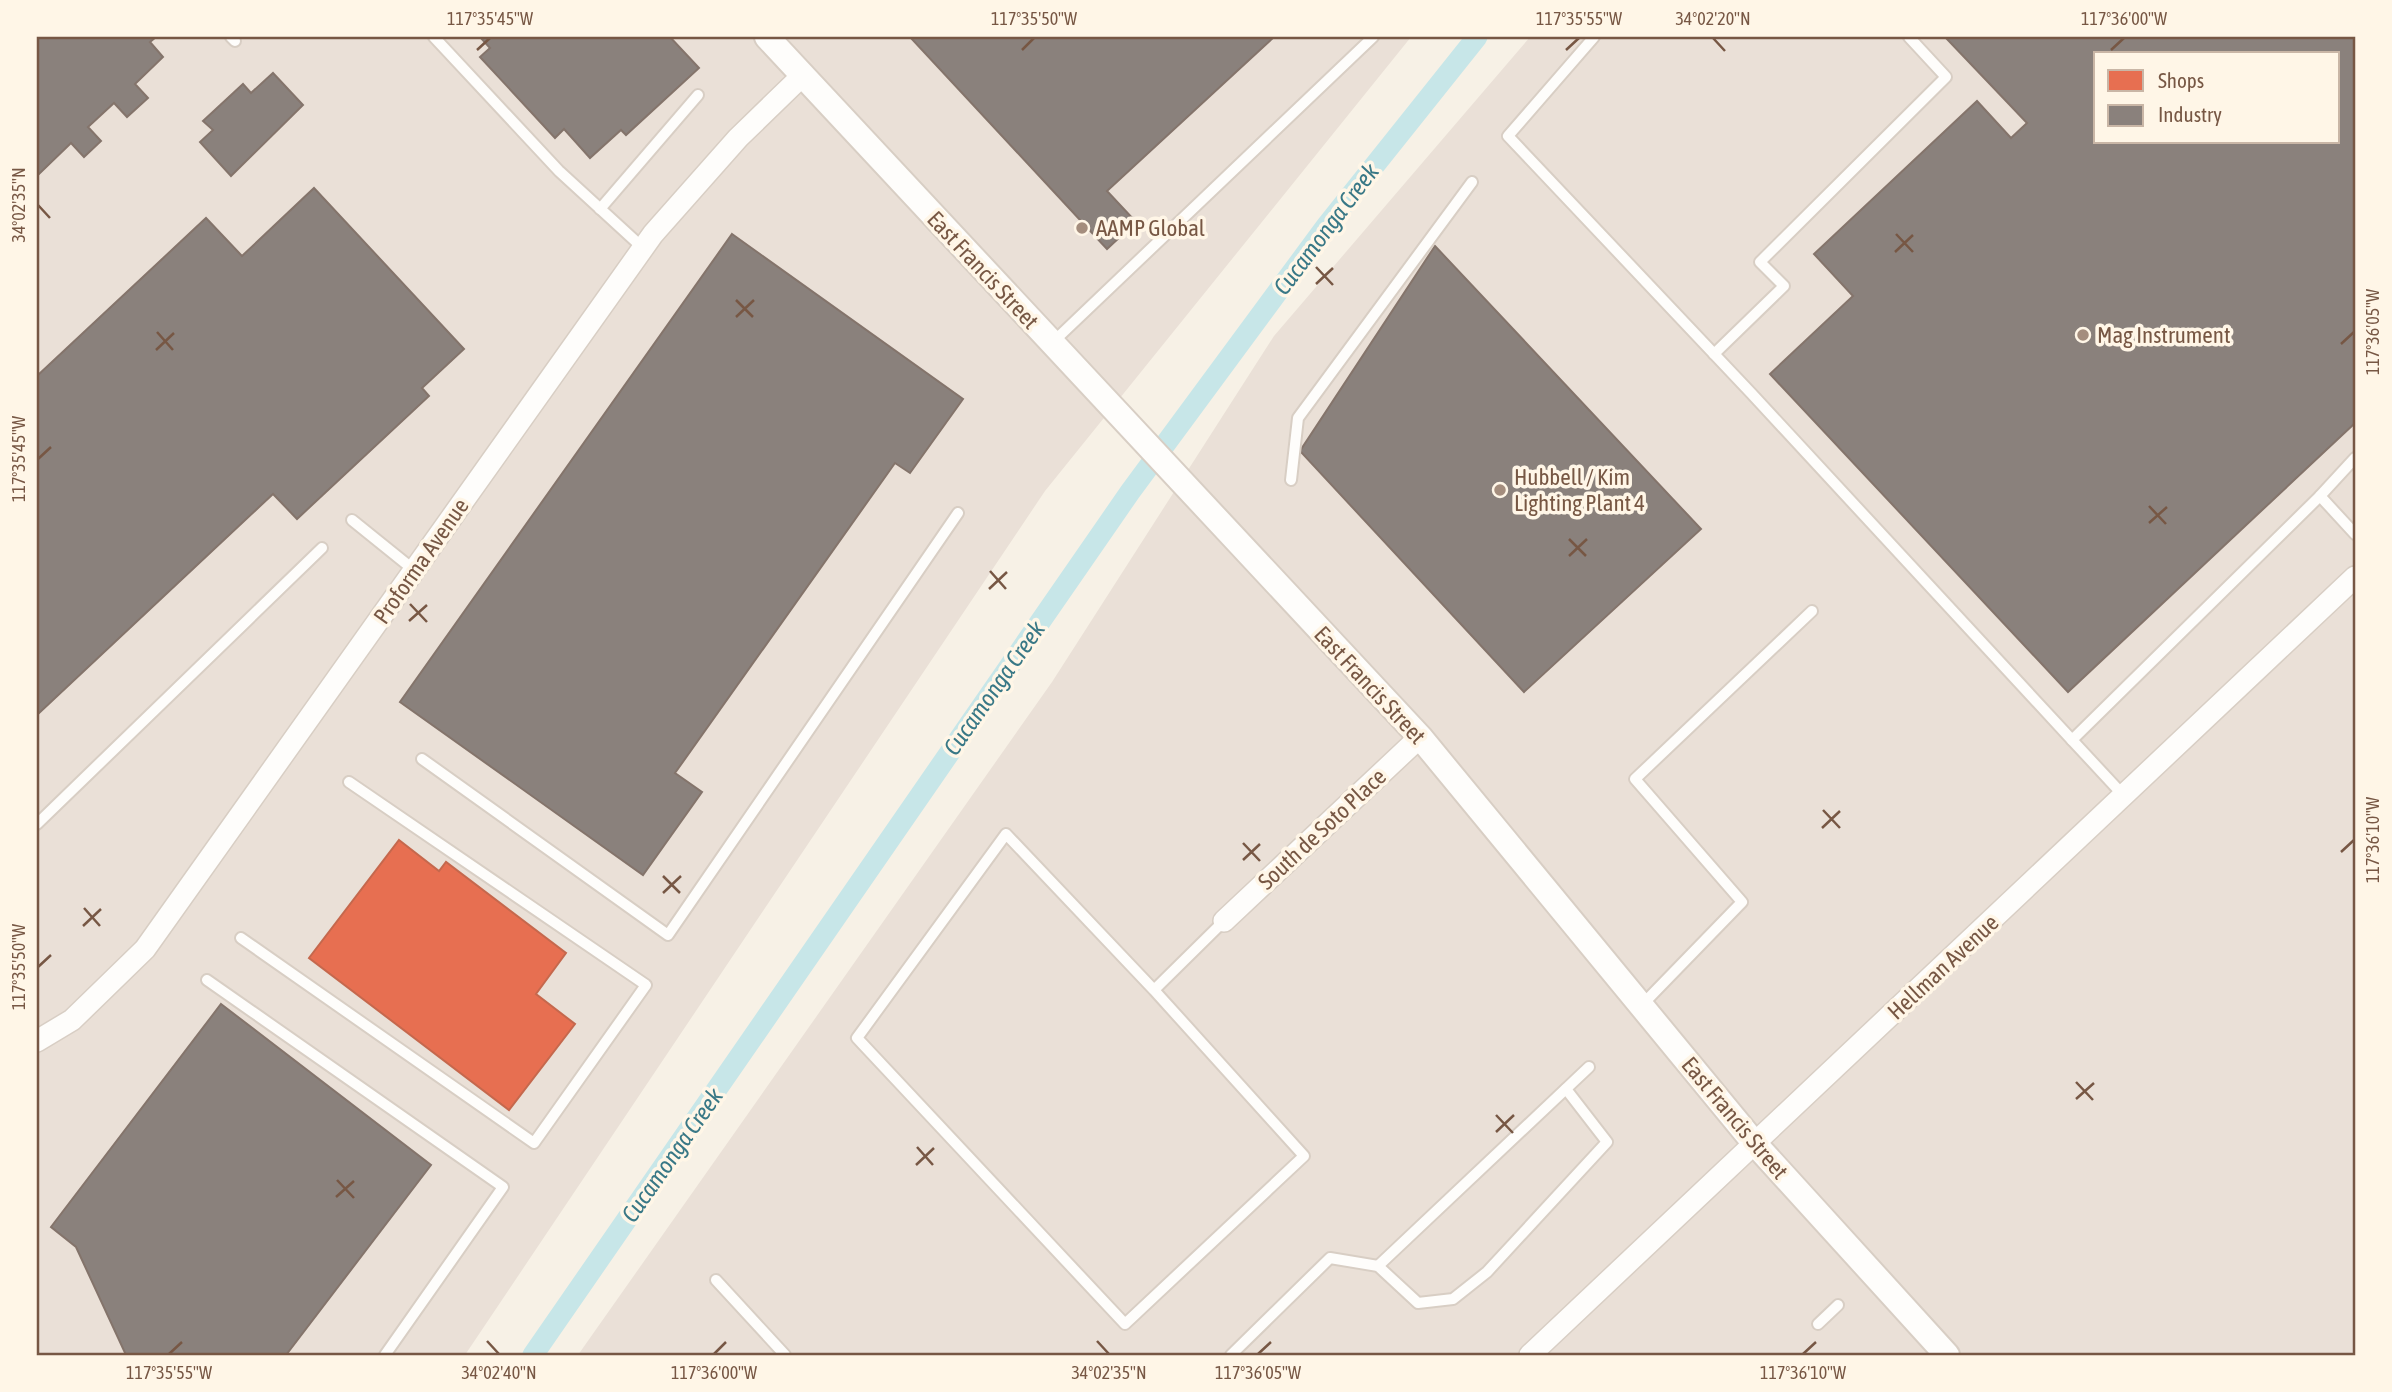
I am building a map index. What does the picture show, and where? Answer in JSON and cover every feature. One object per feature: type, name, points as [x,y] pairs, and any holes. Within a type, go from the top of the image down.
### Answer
[{"type":"street","name":"East Francis Street","points":[[767,37],[1194,498],[1420,737],[1756,1145],[1947,1355]]},
{"type":"street","name":"Proforma Avenue","points":[[37,1041],[72,1020],[145,949],[643,248],[738,138],[803,75]]},
{"type":"street","name":"Hellman Avenue","points":[[1530,1355],[1756,1145],[2355,577]]},
{"type":"street","name":"South de Soto Place","points":[[1224,921],[1420,737]]},
{"type":"lane","points":[[434,37],[559,171],[643,248]]},
{"type":"lane","points":[[1052,343],[1373,37]]},
{"type":"lane","points":[[1594,37],[1508,136],[2124,796]]},
{"type":"lane","points":[[1714,354],[1784,286],[1760,262],[1946,77],[1909,37]]},
{"type":"lane","points":[[600,209],[698,95]]},
{"type":"lane","points":[[1291,480],[1298,418],[1472,182]]},
{"type":"lane","points":[[2072,740],[2320,496],[2355,458]]},
{"type":"lane","points":[[2320,496],[2355,534]]},
{"type":"lane","points":[[422,759],[668,935],[958,513]]},
{"type":"lane","points":[[352,520],[414,570]]},
{"type":"lane","points":[[37,824],[322,548]]},
{"type":"lane","points":[[1641,1006],[1742,902],[1635,779],[1812,611]]},
{"type":"lane","points":[[242,938],[534,1143],[646,985],[349,782]]},
{"type":"lane","points":[[1006,834],[1154,990],[1304,1156],[1125,1324],[857,1038],[1006,834]]},
{"type":"lane","points":[[1154,990],[1224,921]]},
{"type":"lane","points":[[206,980],[503,1187],[385,1355]]},
{"type":"lane","points":[[1378,1266],[1589,1067]]},
{"type":"lane","points":[[1231,1355],[1330,1258],[1378,1266],[1418,1303],[1453,1299],[1487,1272],[1607,1142],[1566,1089]]},
{"type":"lane","points":[[716,1280],[785,1355]]},
{"type":"lane","points":[[1818,1324],[1838,1305]]},
{"type":"shaded area","points":[[37,37],[1411,37],[1045,491],[465,1355],[37,1355]]},
{"type":"shaded area","points":[[1530,37],[2355,37],[2355,1355],[578,1355],[1052,682],[1274,336]]},
{"type":"building: Shops","points":[[399,840],[439,871],[446,862],[566,953],[536,994],[575,1024],[509,1110],[309,958]]},
{"type":"building: Industry","points":[[37,37],[156,37],[150,42],[163,57],[135,84],[148,98],[127,117],[114,103],[88,127],[101,141],[84,157],[71,143],[37,176]]},
{"type":"building: Industry","points":[[480,37],[670,37],[699,68],[626,135],[621,130],[590,158],[564,129],[555,138],[480,57],[490,48]]},
{"type":"building: Industry","points":[[910,37],[1274,37],[1107,191],[1136,222],[1107,249]]},
{"type":"building: Industry","name":"Mag Instrument","points":[[1945,37],[2355,37],[2355,423],[2068,692],[1770,374],[1853,296],[1814,254],[1977,101],[2011,138],[2027,123]]},
{"type":"building: Industry","points":[[273,73],[303,105],[231,176],[200,142],[213,130],[203,121],[243,84],[251,93]]},
{"type":"building: Industry","points":[[314,188],[464,349],[422,388],[429,396],[297,519],[273,494],[37,715],[37,376],[206,218],[242,256]]},
{"type":"building: Industry","points":[[732,234],[963,399],[910,473],[895,463],[675,773],[702,792],[643,875],[400,702]]},
{"type":"building: Industry","name":"Hubbell / Kim Lighting Plant 4","points":[[1435,246],[1701,529],[1524,692],[1300,451]]},
{"type":"building: Industry","points":[[221,1004],[431,1165],[286,1355],[126,1355],[76,1247],[51,1227]]},
{"type":"waterway","name":"Cucamonga Creek","points":[[533,1355],[1130,492],[1327,225],[1477,37]]},
{"type":"place","name":"AAMP Global","points":[[1082,228]]},
{"type":"place","name":"Mag Instrument","points":[[2083,335]]},
{"type":"place","name":"Hubbell / Kim Lighting Plant 4","points":[[1500,490]]}]
